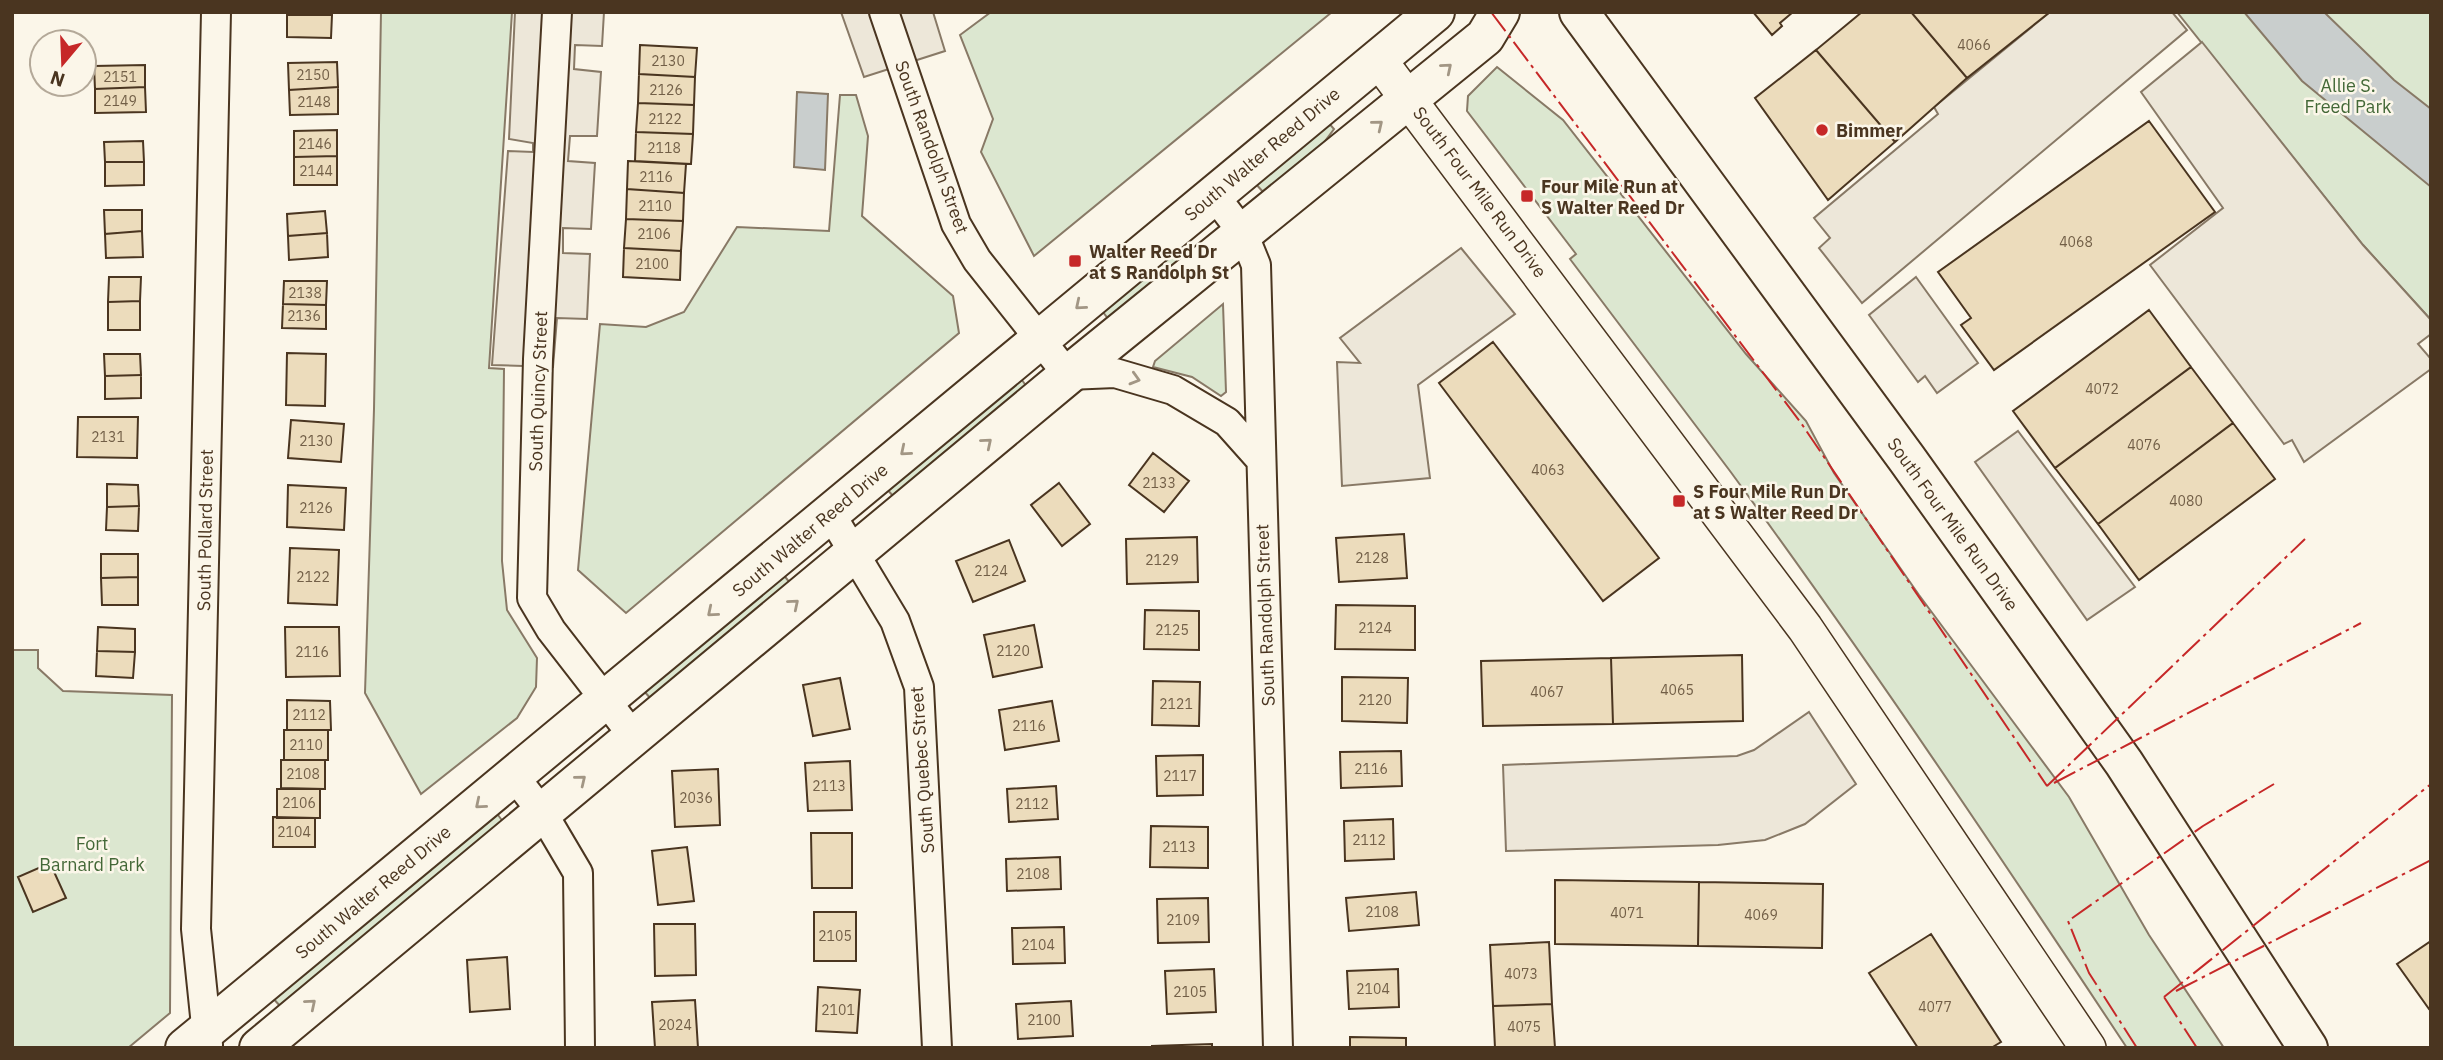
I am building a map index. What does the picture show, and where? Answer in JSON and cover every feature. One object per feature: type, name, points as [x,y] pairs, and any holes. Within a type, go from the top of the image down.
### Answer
[{"type":"main road","name":"South Walter Reed Drive","points":[[200,1042],[514,776],[1435,12]]},
{"type":"main road","points":[[259,1048],[1068,375],[1485,37],[1500,12]]},
{"type":"main road","name":"South Four Mile Run Drive","points":[[1579,12],[1907,459],[2123,763],[2308,1048]]},
{"type":"street","name":"South Pollard Street","points":[[200,1042],[196,929],[216,12]]},
{"type":"street","name":"South Quincy Street","points":[[557,12],[538,359],[532,598],[551,630],[634,737]]},
{"type":"street","name":"South Randolph Street","points":[[884,12],[957,224],[977,260],[1068,375]]},
{"type":"street","name":"South Four Mile Run Drive","points":[[1378,59],[1805,628],[2088,1048]]},
{"type":"street","name":"South Randolph Street","points":[[1214,195],[1243,233],[1256,265],[1278,1048]]},
{"type":"street","points":[[1068,375],[1115,373],[1173,390],[1227,422],[1261,459]]},
{"type":"street","name":"South Quebec Street","points":[[830,513],[895,621],[919,687],[937,1048]]},
{"type":"street","points":[[514,776],[542,812],[578,873],[580,1048]]},
{"type":"green space","points":[[381,12],[512,12],[489,368],[504,369],[502,561],[507,610],[537,658],[536,687],[517,718],[421,794],[365,693],[374,409]]},
{"type":"green space","points":[[991,12],[1332,12],[1034,256],[981,152],[993,119],[960,35]]},
{"type":"green space","name":"Allie S. Freed Park","points":[[2177,12],[2431,12],[2431,320],[2363,245]]},
{"type":"green space","points":[[1497,67],[1563,120],[1746,354],[1806,421],[1834,473],[1919,595],[2069,797],[2149,935],[2224,1048],[2127,1048],[1832,613],[1730,471],[1570,259],[1576,254],[1467,111],[1468,96]]},
{"type":"green space","points":[[840,95],[856,95],[868,136],[862,216],[953,296],[959,333],[626,613],[578,570],[600,324],[646,327],[684,312],[737,227],[829,231]]},
{"type":"green space","points":[[1327,121],[1334,129],[1319,149],[1265,194],[1254,182]]},
{"type":"green space","points":[[1181,241],[1190,254],[1109,320],[1100,308]]},
{"type":"green space","points":[[1223,304],[1226,392],[1221,396],[1192,377],[1153,367],[1155,361]]},
{"type":"green space","points":[[1019,376],[1027,387],[894,497],[885,487]]},
{"type":"green space","points":[[782,573],[791,584],[652,700],[643,690]]},
{"type":"green space","name":"Fort Barnard Park","points":[[12,650],[38,650],[38,668],[63,691],[172,695],[170,1013],[128,1048],[12,1048]]},
{"type":"green space","points":[[495,811],[504,823],[281,1007],[271,996]]},
{"type":"shaded area","points":[[515,12],[604,12],[602,46],[575,45],[574,69],[601,72],[597,136],[570,136],[568,161],[595,163],[591,229],[563,228],[563,253],[590,254],[587,319],[557,318],[553,367],[492,365],[508,151],[533,152],[533,143],[509,139]]},
{"type":"shaded area","points":[[841,12],[933,12],[945,51],[864,77]]},
{"type":"shaded area","points":[[2050,12],[2172,12],[2187,30],[1862,303],[1819,248],[1830,238],[1814,218],[1938,114],[1934,107]]},
{"type":"shaded area","points":[[2244,12],[2324,12],[2394,80],[2431,109],[2431,187],[2302,81]]},
{"type":"shaded area","points":[[2202,42],[2363,245],[2431,320],[2431,334],[2418,344],[2431,359],[2431,369],[2304,462],[2292,440],[2284,444],[2150,265],[2223,208],[2141,92]]},
{"type":"shaded area","points":[[797,92],[828,94],[825,170],[794,167]]},
{"type":"shaded area","points":[[1461,248],[1515,314],[1418,385],[1430,478],[1342,486],[1337,362],[1360,363],[1340,338]]},
{"type":"shaded area","points":[[1916,277],[1978,363],[1937,393],[1925,376],[1918,382],[1869,315]]},
{"type":"shaded area","points":[[2018,431],[2135,587],[2087,620],[1975,462]]},
{"type":"shaded area","points":[[1809,712],[1856,784],[1805,824],[1765,840],[1718,845],[1506,851],[1503,765],[1737,756],[1754,750]]},
{"type":"building","points":[[287,12],[332,12],[332,15],[287,15]]},
{"type":"building","points":[[1753,12],[1793,12],[1780,23],[1782,26],[1772,35]]},
{"type":"building","points":[[1862,12],[1911,12],[1967,78],[1895,142],[1816,50]]},
{"type":"building","points":[[1911,12],[2050,12],[1967,78]]},
{"type":"building","points":[[287,15],[332,15],[331,38],[287,37]]},
{"type":"building","points":[[640,45],[697,48],[695,77],[639,74]]},
{"type":"building","points":[[1816,50],[1895,142],[1828,200],[1755,98]]},
{"type":"building","points":[[337,62],[338,87],[289,90],[288,63]]},
{"type":"building","points":[[145,65],[145,87],[98,89],[98,66]]},
{"type":"building","points":[[639,74],[695,77],[694,105],[638,103]]},
{"type":"building","points":[[145,87],[146,112],[95,113],[98,89]]},
{"type":"building","points":[[338,87],[338,114],[290,115],[289,90]]},
{"type":"building","points":[[638,103],[694,105],[693,134],[636,132]]},
{"type":"building","points":[[2149,121],[2215,212],[1994,370],[1961,325],[1971,318],[1938,272]]},
{"type":"building","points":[[337,130],[337,156],[294,157],[294,131]]},
{"type":"building","points":[[636,132],[693,134],[691,164],[635,161]]},
{"type":"building","points":[[143,141],[144,162],[105,162],[104,142]]},
{"type":"building","points":[[337,156],[337,185],[294,185],[294,157]]},
{"type":"building","points":[[628,161],[686,164],[684,193],[627,189]]},
{"type":"building","points":[[105,162],[144,162],[144,185],[105,186]]},
{"type":"building","points":[[627,189],[684,193],[683,221],[626,219]]},
{"type":"building","points":[[104,210],[142,210],[142,231],[105,234]]},
{"type":"building","points":[[325,211],[327,233],[288,236],[287,214]]},
{"type":"building","points":[[626,219],[683,221],[681,251],[624,248]]},
{"type":"building","points":[[142,231],[143,257],[106,258],[105,234]]},
{"type":"building","points":[[327,233],[328,257],[289,260],[288,236]]},
{"type":"building","points":[[624,248],[681,251],[680,280],[623,277]]},
{"type":"building","points":[[109,277],[141,277],[140,301],[108,302]]},
{"type":"building","points":[[284,281],[327,281],[326,305],[283,304]]},
{"type":"building","points":[[140,301],[140,330],[108,330],[108,302]]},
{"type":"building","points":[[283,304],[326,305],[326,329],[282,328]]},
{"type":"building","points":[[2149,310],[2191,367],[2055,468],[2013,411]]},
{"type":"building","points":[[1493,342],[1659,558],[1603,601],[1439,383]]},
{"type":"building","points":[[287,353],[326,354],[325,406],[286,405]]},
{"type":"building","points":[[104,354],[140,354],[141,375],[105,376]]},
{"type":"building","points":[[2191,367],[2233,423],[2098,524],[2055,468]]},
{"type":"building","points":[[141,375],[141,398],[105,399],[105,376]]},
{"type":"building","points":[[78,417],[138,417],[137,458],[77,457]]},
{"type":"building","points":[[291,420],[344,424],[341,462],[288,458]]},
{"type":"building","points":[[2233,423],[2275,479],[2139,580],[2098,524]]},
{"type":"building","points":[[1153,453],[1189,481],[1164,512],[1129,485]]},
{"type":"building","points":[[1059,483],[1090,524],[1062,546],[1031,505]]},
{"type":"building","points":[[107,484],[138,485],[139,506],[107,507]]},
{"type":"building","points":[[288,485],[346,488],[344,530],[287,527]]},
{"type":"building","points":[[139,506],[138,531],[106,530],[107,507]]},
{"type":"building","points":[[1404,534],[1407,578],[1339,582],[1336,538]]},
{"type":"building","points":[[1197,537],[1198,582],[1127,584],[1126,539]]},
{"type":"building","points":[[1009,540],[1025,581],[973,602],[956,561]]},
{"type":"building","points":[[290,548],[339,550],[337,605],[288,603]]},
{"type":"building","points":[[101,554],[138,554],[138,577],[101,578]]},
{"type":"building","points":[[138,577],[138,605],[102,605],[101,578]]},
{"type":"building","points":[[1336,605],[1415,606],[1415,650],[1335,649]]},
{"type":"building","points":[[1145,610],[1199,611],[1199,650],[1144,649]]},
{"type":"building","points":[[1034,625],[1042,667],[993,677],[984,635]]},
{"type":"building","points":[[98,627],[135,629],[135,652],[97,651]]},
{"type":"building","points":[[285,627],[339,627],[340,676],[286,677]]},
{"type":"building","points":[[97,651],[135,652],[133,678],[96,676]]},
{"type":"building","points":[[1742,655],[1743,721],[1613,724],[1611,658]]},
{"type":"building","points":[[1611,658],[1613,724],[1483,726],[1481,661]]},
{"type":"building","points":[[1342,677],[1408,678],[1407,723],[1342,721]]},
{"type":"building","points":[[840,678],[850,729],[813,736],[803,685]]},
{"type":"building","points":[[1153,681],[1200,682],[1199,726],[1152,725]]},
{"type":"building","points":[[287,700],[330,701],[331,730],[287,730]]},
{"type":"building","points":[[1052,701],[1059,741],[1005,750],[999,710]]},
{"type":"building","points":[[284,730],[328,730],[328,760],[284,760]]},
{"type":"building","points":[[1401,751],[1402,786],[1341,788],[1340,752]]},
{"type":"building","points":[[1203,755],[1203,795],[1157,796],[1156,756]]},
{"type":"building","points":[[281,760],[325,760],[325,789],[281,788]]},
{"type":"building","points":[[850,761],[852,810],[808,811],[805,763]]},
{"type":"building","points":[[718,769],[720,825],[675,827],[672,771]]},
{"type":"building","points":[[1056,786],[1058,819],[1009,822],[1007,789]]},
{"type":"building","points":[[277,789],[320,789],[320,818],[277,818]]},
{"type":"building","points":[[273,817],[315,818],[315,847],[273,847]]},
{"type":"building","points":[[1393,819],[1394,859],[1345,861],[1344,821]]},
{"type":"building","points":[[1151,826],[1208,827],[1208,868],[1150,867]]},
{"type":"building","points":[[811,833],[852,833],[852,888],[812,888]]},
{"type":"building","points":[[687,847],[694,901],[658,905],[652,851]]},
{"type":"building","points":[[1060,857],[1061,889],[1007,891],[1006,859]]},
{"type":"building","points":[[50,863],[66,898],[33,912],[18,877]]},
{"type":"building","points":[[1555,880],[1699,882],[1698,946],[1555,944]]},
{"type":"building","points":[[1699,882],[1823,884],[1822,948],[1698,946]]},
{"type":"building","points":[[1416,892],[1419,925],[1349,931],[1346,898]]},
{"type":"building","points":[[1208,898],[1209,942],[1158,943],[1157,899]]},
{"type":"building","points":[[814,912],[856,912],[856,961],[814,961]]},
{"type":"building","points":[[654,924],[695,924],[696,975],[655,976]]},
{"type":"building","points":[[1064,927],[1065,963],[1013,964],[1012,928]]},
{"type":"building","points":[[1931,934],[2001,1042],[1991,1048],[1918,1048],[1869,973]]},
{"type":"building","points":[[2431,941],[2431,1008],[2429,1009],[2397,964]]},
{"type":"building","points":[[1549,942],[1552,1004],[1493,1006],[1490,945]]},
{"type":"building","points":[[507,957],[510,1009],[470,1012],[467,960]]},
{"type":"building","points":[[1214,969],[1216,1012],[1167,1014],[1165,971]]},
{"type":"building","points":[[1398,969],[1399,1007],[1349,1009],[1347,971]]},
{"type":"building","points":[[818,987],[860,990],[857,1033],[816,1031]]},
{"type":"building","points":[[695,1000],[698,1048],[655,1048],[652,1002]]},
{"type":"building","points":[[1071,1001],[1073,1036],[1018,1039],[1016,1004]]},
{"type":"building","points":[[1552,1004],[1555,1048],[1495,1048],[1493,1006]]},
{"type":"building","points":[[1350,1037],[1406,1038],[1406,1048],[1350,1048]]},
{"type":"building","points":[[1212,1044],[1212,1048],[1152,1048],[1152,1046]]},
{"type":"power","points":[[1491,12],[1801,423],[2047,786]]},
{"type":"power","points":[[2047,786],[2305,539]]},
{"type":"power","points":[[2054,783],[2361,623]]},
{"type":"power","points":[[2137,1048],[2089,973],[2068,921],[2203,826],[2274,784]]},
{"type":"power","points":[[2164,997],[2431,784]]},
{"type":"power","points":[[2176,991],[2431,860]]},
{"type":"power","points":[[2164,997],[2197,1048]]},
{"type":"place","name":"Bimmer","points":[[1822,130]]},
{"type":"place","name":"Four Mile Run at S Walter Reed Dr","points":[[1527,196]]},
{"type":"place","name":"Walter Reed Dr at S Randolph St","points":[[1075,261]]},
{"type":"place","name":"S Four Mile Run Dr at S Walter Reed Dr","points":[[1679,501]]}]
